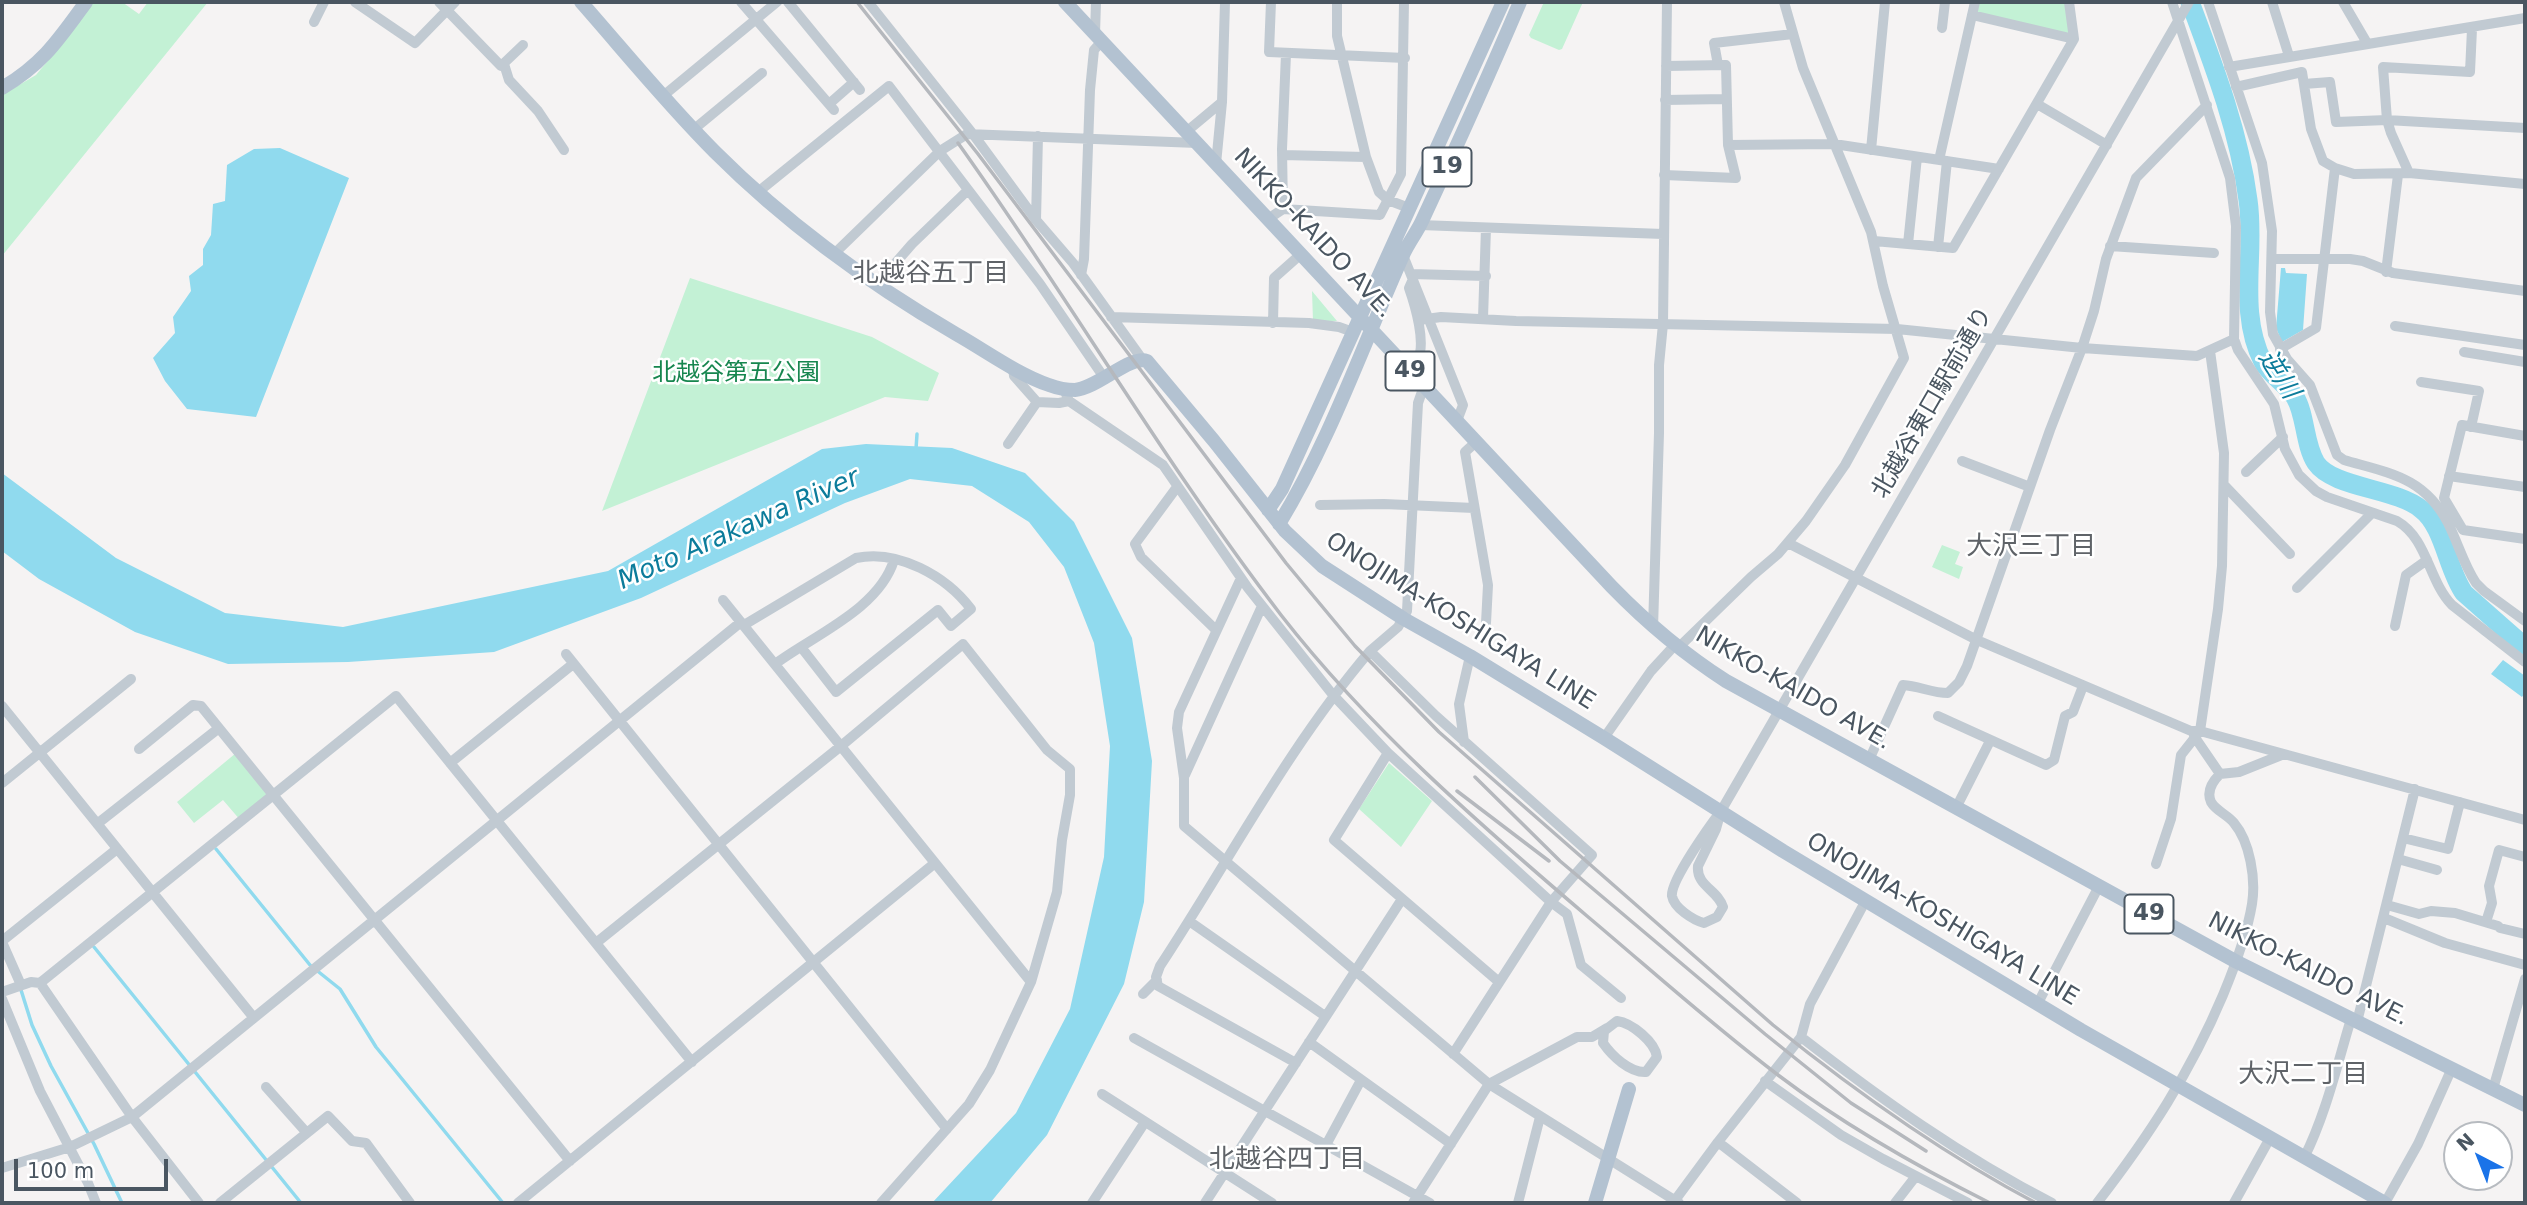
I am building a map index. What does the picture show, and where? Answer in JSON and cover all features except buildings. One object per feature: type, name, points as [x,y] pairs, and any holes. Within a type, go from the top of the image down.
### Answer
[{"type":"main road","points":[[2,88],[41,61],[86,2]]},
{"type":"main road","points":[[581,2],[694,130],[758,192],[835,253],[928,317],[1066,395],[1105,379],[1142,359]]},
{"type":"main road","name":"NIKKO-KAIDO AVE.","points":[[1065,2],[1476,442],[1653,628],[1676,647],[1727,681],[2236,962],[2525,1105]]},
{"type":"main road","name":"19","points":[[1268,510],[1282,489],[1503,2]]},
{"type":"main road","name":"19","points":[[1279,524],[1293,501],[1372,330],[1403,255],[1420,225],[1520,2]]},
{"type":"main road","name":"ONOJIMA-KOSHIGAYA LINE","points":[[1142,359],[1153,365],[1279,524],[1322,566],[1404,620],[1470,656],[1783,851],[2179,1087],[2385,1203]]},
{"type":"main road","points":[[1595,1203],[1629,1089]]},
{"type":"street","points":[[314,22],[324,2]]},
{"type":"street","points":[[355,2],[415,43],[442,6],[455,2]]},
{"type":"street","points":[[741,2],[831,107],[857,86],[788,2]]},
{"type":"street","points":[[663,96],[777,2]]},
{"type":"street","points":[[868,2],[973,134],[1142,359]]},
{"type":"street","points":[[1081,275],[1094,50],[1098,37],[1096,2]]},
{"type":"street","points":[[1216,164],[1222,102],[1225,2]]},
{"type":"street","points":[[1271,2],[1269,52],[1405,58]]},
{"type":"street","points":[[1337,2],[1337,36],[1366,157],[1380,192],[1388,201],[1409,208]]},
{"type":"street","points":[[1268,219],[1283,209],[1380,215],[1401,174],[1404,2]]},
{"type":"street","points":[[1653,628],[1658,379],[1663,324],[1667,2]]},
{"type":"street","points":[[1604,738],[1651,671],[1788,542],[1845,465],[1904,358],[1882,286],[1874,242],[1802,68],[1784,2]]},
{"type":"street","points":[[1871,150],[1885,2]]},
{"type":"street","points":[[1942,27],[1945,2]]},
{"type":"street","points":[[1938,247],[1943,160],[1975,2]]},
{"type":"street","points":[[1874,242],[1953,248],[2074,39],[2069,2]]},
{"type":"street","points":[[2172,2],[2180,17],[2230,178],[2236,226],[2234,339],[2247,366],[2274,404],[2292,465],[2309,485],[2327,497],[2407,526],[2421,546],[2436,584],[2452,605],[2525,662]]},
{"type":"street","name":"北越谷東口駅前通り","points":[[1721,811],[2189,2]]},
{"type":"street","points":[[2208,2],[2262,163],[2270,206],[2271,323],[2280,349],[2310,385],[2337,455],[2344,460],[2404,477],[2423,491],[2447,521],[2476,583],[2525,621]]},
{"type":"street","points":[[2272,2],[2289,56]]},
{"type":"street","points":[[2343,2],[2367,43]]},
{"type":"street","points":[[442,6],[501,66],[523,45]]},
{"type":"street","points":[[1972,15],[2074,39]]},
{"type":"street","points":[[2230,67],[2525,19]]},
{"type":"street","points":[[2386,272],[2404,174],[2387,120],[2383,67],[2470,72],[2472,29]]},
{"type":"street","points":[[1718,65],[1714,43],[1793,34]]},
{"type":"street","points":[[1283,209],[1286,54]]},
{"type":"street","points":[[504,64],[509,80],[538,111],[564,150]]},
{"type":"street","points":[[1664,175],[1736,178],[1728,145],[1726,65],[1665,66]]},
{"type":"street","points":[[2236,87],[2302,72],[2311,129],[2323,160],[2335,168],[2354,174],[2404,174],[2525,184]]},
{"type":"street","points":[[694,130],[762,73]]},
{"type":"street","points":[[2304,84],[2330,82],[2336,122],[2387,120],[2525,128]]},
{"type":"street","points":[[758,192],[889,86],[1040,285],[1105,379]]},
{"type":"street","points":[[1665,100],[1727,99]]},
{"type":"street","points":[[1186,132],[1222,102]]},
{"type":"street","points":[[2037,104],[2107,145]]},
{"type":"street","points":[[1869,760],[1903,685],[1948,693],[1959,682],[2082,348],[2110,246],[2136,178],[2207,105]]},
{"type":"street","points":[[835,253],[940,151],[967,134],[1197,143]]},
{"type":"street","points":[[1036,220],[1038,136]]},
{"type":"street","points":[[1728,145],[1834,144],[1999,169]]},
{"type":"street","points":[[1282,155],[1366,157]]},
{"type":"street","points":[[1908,244],[1917,157]]},
{"type":"street","points":[[2280,349],[2316,328],[2335,168]]},
{"type":"street","points":[[878,283],[912,244],[967,191]]},
{"type":"street","points":[[1420,225],[1663,234]]},
{"type":"street","points":[[1483,318],[1486,228]]},
{"type":"street","points":[[2110,246],[2214,253]]},
{"type":"street","points":[[1273,323],[1274,278],[1301,254]]},
{"type":"street","points":[[1403,255],[1424,319],[1463,405],[1457,421]]},
{"type":"street","points":[[2272,259],[2363,261],[2386,272],[2422,279],[2525,291]]},
{"type":"street","points":[[1412,276],[1486,276]]},
{"type":"street","points":[[1111,317],[1308,323],[1339,327],[1353,332]]},
{"type":"street","points":[[1424,319],[1483,318],[1897,330],[2197,356],[2234,339]]},
{"type":"street","points":[[1408,369],[1417,361],[1424,319]]},
{"type":"street","points":[[2395,326],[2525,345]]},
{"type":"street","points":[[2155,864],[2171,819],[2181,755],[2197,734],[2218,609],[2224,485],[2223,438],[2210,351]]},
{"type":"street","points":[[2464,352],[2525,362]]},
{"type":"street","points":[[1013,367],[1014,376],[1037,402],[1059,403],[1066,395],[1163,465],[1241,578],[1333,695],[1388,753],[1567,914],[1581,965],[1621,998]]},
{"type":"street","points":[[2421,382],[2479,391],[2471,426]]},
{"type":"street","points":[[1143,994],[1155,980],[1160,966],[1226,860],[1333,695],[1370,651],[1404,620],[1407,611],[1414,507],[1418,403],[1424,386]]},
{"type":"street","points":[[1008,444],[1037,402]]},
{"type":"street","points":[[2525,436],[2462,425],[2444,498],[2463,530],[2525,539]]},
{"type":"street","points":[[2246,472],[2283,436]]},
{"type":"street","points":[[1476,442],[1465,452],[1488,585],[1486,623]]},
{"type":"street","points":[[1962,461],[2030,487]]},
{"type":"street","points":[[2449,476],[2525,487]]},
{"type":"street","points":[[2224,485],[2290,554]]},
{"type":"street","points":[[1178,487],[1135,544],[1140,557],[1216,630]]},
{"type":"street","points":[[1320,505],[1474,509]]},
{"type":"street","points":[[2297,588],[2372,513]]},
{"type":"street","points":[[1788,542],[1976,640],[2197,734],[2284,754],[2525,820]]},
{"type":"street","points":[[2,1168],[70,1147],[132,1117],[619,721],[743,624],[856,558],[877,556],[925,569],[963,599],[971,609],[951,626],[938,610],[836,692],[801,647]]},
{"type":"street","points":[[775,664],[847,616],[883,585],[894,560]]},
{"type":"street","points":[[2395,626],[2406,575],[2427,560]]},
{"type":"street","points":[[1241,578],[1179,712],[1177,728],[1184,778],[1184,826],[1489,1084],[1675,1202],[1718,1142],[1801,1037],[1810,1004],[1866,900]]},
{"type":"street","points":[[723,600],[1031,982]]},
{"type":"street","points":[[1184,778],[1262,606]]},
{"type":"street","points":[[596,943],[963,644],[1047,750],[1070,769],[1070,795],[1057,892],[1031,982],[990,1070],[968,1104],[881,1203]]},
{"type":"street","points":[[1370,651],[1464,742],[1592,855],[1551,902],[1453,1054]]},
{"type":"street","points":[[1464,742],[1459,704],[1470,656]]},
{"type":"street","points":[[450,763],[570,659],[947,1129]]},
{"type":"street","points":[[2,783],[131,679]]},
{"type":"street","points":[[1938,716],[2046,765],[2054,761],[2065,716],[2073,712],[2083,686]]},
{"type":"street","points":[[2,992],[31,982],[40,983],[396,696],[692,1062]]},
{"type":"street","points":[[139,749],[193,705],[201,706],[570,1161]]},
{"type":"street","points":[[2,706],[254,1018]]},
{"type":"street","points":[[97,824],[219,728]]},
{"type":"street","points":[[2197,734],[2220,774]]},
{"type":"street","points":[[1956,808],[1990,741]]},
{"type":"street","points":[[1388,753],[1334,840],[1499,982]]},
{"type":"street","points":[[2097,1203],[2179,1087],[2236,962],[2253,902],[2251,862],[2240,831],[2211,801],[2209,792],[2212,782],[2220,774],[2239,772],[2284,754]]},
{"type":"street","points":[[2304,1158],[2329,1096],[2384,918],[2415,789]]},
{"type":"street","points":[[2403,838],[2448,849],[2460,802]]},
{"type":"street","points":[[1721,811],[1698,873],[1723,906],[1717,917],[1704,923],[1693,919],[1677,905],[1672,893],[1706,831],[1721,811]]},
{"type":"street","points":[[21,985],[2,941],[117,849]]},
{"type":"street","points":[[2486,922],[2492,903],[2489,886],[2499,850],[2525,858]]},
{"type":"street","points":[[2398,859],[2437,870]]},
{"type":"street","points":[[518,1203],[935,863]]},
{"type":"street","points":[[2038,1003],[2099,886]]},
{"type":"street","points":[[1205,1203],[1402,899]]},
{"type":"street","points":[[2387,905],[2419,914],[2431,911],[2455,913],[2525,934]]},
{"type":"street","points":[[2384,918],[2445,943],[2525,965]]},
{"type":"street","points":[[1189,922],[1325,1016]]},
{"type":"street","points":[[2493,1089],[2525,979]]},
{"type":"street","points":[[1155,980],[1158,986],[1296,1063]]},
{"type":"street","points":[[40,983],[132,1117],[199,1203]]},
{"type":"street","points":[[2,999],[40,1091],[96,1203]]},
{"type":"street","points":[[1415,1200],[1489,1084],[1577,1037],[1592,1037],[1617,1021],[1623,1022],[1654,1046],[1656,1063],[1629,1089]]},
{"type":"street","points":[[1606,1047],[1602,1037],[1607,1028]]},
{"type":"street","points":[[1592,1037],[1626,1065],[1637,1072],[1646,1072]]},
{"type":"street","points":[[1801,1037],[1928,1130],[1972,1159],[2052,1203]]},
{"type":"street","points":[[1134,1038],[1326,1145],[1415,1200],[1430,1203]]},
{"type":"street","points":[[1309,1042],[1451,1144]]},
{"type":"street","points":[[1626,1065],[1630,1074],[1629,1089]]},
{"type":"street","points":[[2385,1203],[2418,1144],[2452,1068]]},
{"type":"street","points":[[1326,1145],[1362,1080]]},
{"type":"street","points":[[1765,1081],[1841,1135],[1968,1203]]},
{"type":"street","points":[[266,1087],[306,1132]]},
{"type":"street","points":[[1102,1094],[1272,1203]]},
{"type":"street","points":[[220,1203],[328,1116],[352,1142],[366,1143],[410,1203]]},
{"type":"street","points":[[1518,1203],[1540,1117]]},
{"type":"street","points":[[1092,1203],[1145,1122]]},
{"type":"street","points":[[2234,1203],[2270,1138]]},
{"type":"street","points":[[1718,1142],[1797,1203]]},
{"type":"street","points":[[1895,1203],[1916,1176]]},
{"type":"green space","points":[[93,2],[122,2],[139,14],[148,2],[208,2],[2,256],[2,95],[36,75]]},
{"type":"green space","points":[[1544,2],[1583,2],[1562,49],[1529,35]]},
{"type":"green space","points":[[1979,2],[2066,2],[2070,34],[1976,13]]},
{"type":"green space","name":"北越谷第五公園","points":[[690,278],[872,337],[939,373],[928,401],[885,397],[602,511]]},
{"type":"green space","points":[[1312,291],[1337,321],[1313,321]]},
{"type":"green space","points":[[1942,545],[1960,552],[1955,564],[1963,567],[1959,579],[1932,567]]},
{"type":"green space","points":[[236,753],[271,795],[241,821],[223,800],[194,823],[177,802]]},
{"type":"green space","points":[[1389,763],[1432,801],[1401,847],[1359,809]]},
{"type":"water","points":[[280,148],[349,178],[256,417],[187,409],[165,381],[153,358],[175,333],[173,317],[191,291],[189,276],[203,265],[203,249],[211,235],[213,204],[225,201],[227,165],[254,149]]},
{"type":"water","points":[[2281,268],[2285,268],[2286,273],[2307,274],[2303,330],[2282,342],[2276,328]]},
{"type":"water","name":"Moto Arakawa River","points":[[866,444],[952,448],[1025,473],[1074,522],[1132,638],[1152,761],[1144,902],[1124,984],[1047,1135],[990,1203],[932,1203],[1016,1113],[1070,1009],[1104,857],[1110,746],[1094,643],[1064,567],[1029,522],[972,486],[910,479],[845,503],[641,598],[494,652],[348,662],[228,664],[135,632],[39,579],[2,551],[2,473],[116,558],[225,613],[343,627],[608,571],[822,449]]},
{"type":"water","points":[[2503,660],[2525,676],[2525,693],[2522,697],[2491,674]]},
{"type":"waterway","name":"逆川","points":[[2190,2],[2225,99],[2239,149],[2250,220],[2251,323],[2263,362],[2299,404],[2309,447],[2316,463],[2336,478],[2396,496],[2421,509],[2435,526],[2464,593],[2525,647]]},
{"type":"waterway","points":[[916,449],[917,434]]},
{"type":"waterway","points":[[216,849],[310,965],[340,989],[376,1047],[503,1203]]},
{"type":"waterway","points":[[94,947],[301,1203]]},
{"type":"waterway","points":[[21,990],[32,1025],[51,1066],[94,1144],[122,1203]]},
{"type":"railway","points":[[857,2],[978,154],[1286,563],[1355,646],[1439,732],[1804,1050],[1868,1098],[1966,1164],[2036,1203]]},
{"type":"railway","points":[[958,143],[1238,558],[1315,657],[1388,736],[1506,846],[1753,1056],[1855,1128],[1990,1203]]},
{"type":"railway","points":[[1475,777],[1560,861],[1765,1034],[1851,1103],[1926,1151]]},
{"type":"railway","points":[[1457,791],[1549,861]]},
{"type":"district","name":"北越谷五丁目","points":[[931,274]]},
{"type":"district","name":"大沢三丁目","points":[[2031,547]]},
{"type":"district","name":"大沢二丁目","points":[[2303,1075]]},
{"type":"district","name":"北越谷四丁目","points":[[1287,1160]]}]
